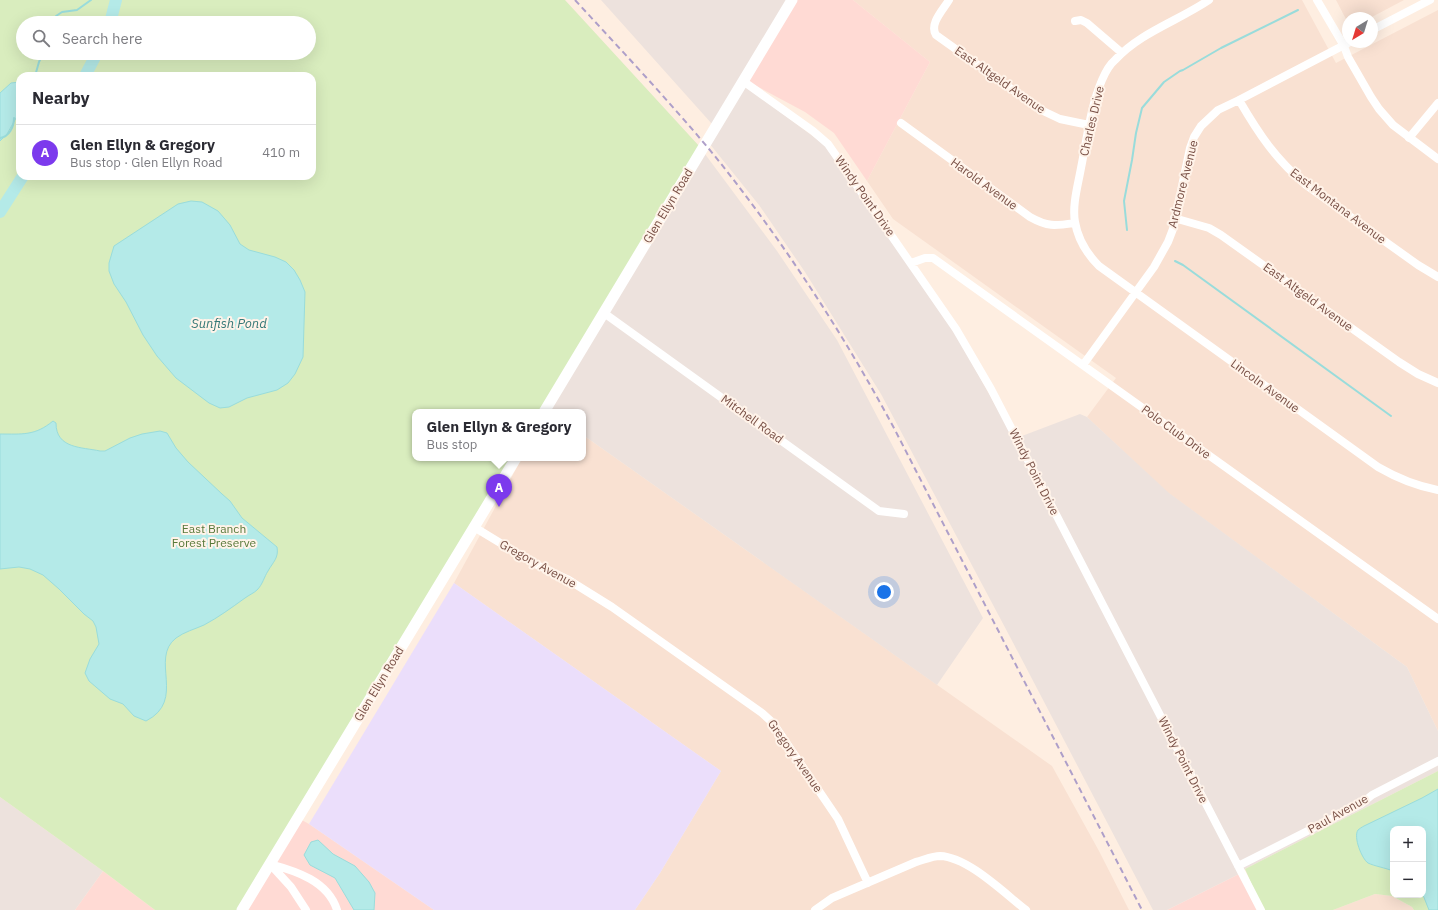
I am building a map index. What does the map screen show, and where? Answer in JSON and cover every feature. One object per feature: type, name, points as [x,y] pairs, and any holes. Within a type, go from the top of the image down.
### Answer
[{"type":"street","name":"Glen Ellyn Road","points":[[546,409],[792,0]]},
{"type":"street","name":"East Altgeld Avenue","points":[[949,0],[934,25],[933,31],[936,35],[1041,110],[1060,119],[1090,125]]},
{"type":"street","name":"Charles Drive","points":[[1099,266],[1091,258],[1084,247],[1075,223],[1075,204],[1095,99],[1102,79],[1111,65],[1122,53],[1142,36],[1209,0]]},
{"type":"street","points":[[1318,0],[1342,36]]},
{"type":"street","points":[[1378,27],[1430,0]]},
{"type":"street","points":[[1075,21],[1081,20],[1087,23],[1122,53]]},
{"type":"street","name":"Ardmore Avenue","points":[[1083,365],[1160,257],[1173,229],[1174,218],[1190,148],[1194,137],[1205,121],[1218,110],[1342,47]]},
{"type":"street","points":[[1347,48],[1348,57],[1379,109],[1393,125],[1438,159]]},
{"type":"street","name":"Windy Point Drive","points":[[743,81],[813,131],[828,144],[956,329],[991,389],[1261,910]]},
{"type":"street","name":"East Montana Avenue","points":[[1240,100],[1267,146],[1296,176],[1412,260],[1438,277]]},
{"type":"street","points":[[1409,138],[1438,103]]},
{"type":"street","name":"Harold Avenue","points":[[901,124],[1030,217],[1043,224],[1057,226],[1075,223]]},
{"type":"street","name":"East Altgeld Avenue","points":[[1174,218],[1215,231],[1399,362],[1438,384]]},
{"type":"street","name":"Polo Club Drive","points":[[911,263],[925,258],[933,258],[1438,619]]},
{"type":"street","name":"Lincoln Avenue","points":[[1099,266],[1378,467],[1404,481],[1418,486],[1438,490]]},
{"type":"street","name":"Mitchell Road","points":[[604,313],[879,511],[904,514]]},
{"type":"street","name":"Glen Ellyn Road","points":[[242,910],[514,461]]},
{"type":"street","name":"Gregory Avenue","points":[[474,527],[535,564],[567,579],[612,607],[770,720],[838,819],[868,883]]},
{"type":"street","name":"Paul Avenue","points":[[1238,866],[1361,804],[1372,795],[1438,761]]},
{"type":"street","points":[[815,910],[832,898],[925,859],[939,856],[954,859],[968,866],[1026,910]]},
{"type":"street","points":[[270,864],[291,887],[306,910]]},
{"type":"street","points":[[270,864],[292,870],[307,877],[324,890],[336,910]]},
{"type":"shaded area","points":[[601,0],[788,0],[712,124]]},
{"type":"shaded area","points":[[795,0],[853,0],[930,62],[867,181],[834,133],[805,112],[747,81]]},
{"type":"shaded area","points":[[853,0],[1302,0],[1336,63],[1365,48],[1378,48],[1378,41],[1438,10],[1438,731],[1407,667],[1167,492],[1087,417],[1116,378],[893,219],[867,181],[930,62]]},
{"type":"shaded area","points":[[1336,0],[1404,0],[1378,14],[1378,12],[1342,12]]},
{"type":"shaded area","points":[[744,85],[826,146],[953,329],[1014,439],[1080,414],[1087,417],[1169,493],[1407,667],[1438,731],[1438,771],[1167,910],[1153,910],[881,394],[805,272],[759,205],[709,143]]},
{"type":"shaded area","points":[[705,154],[777,251],[837,340],[983,618],[937,685],[586,437],[586,409],[549,409]]},
{"type":"shaded area","points":[[586,437],[1052,766],[1099,851],[1129,910],[635,910],[660,873],[721,771],[454,583],[520,461],[586,461]]},
{"type":"shaded area","points":[[454,583],[721,771],[660,873],[635,910],[434,910],[309,824]]},
{"type":"shaded area","points":[[0,797],[103,871],[75,910],[0,910]]},
{"type":"shaded area","points":[[300,819],[309,824],[434,910],[245,910]]},
{"type":"shaded area","points":[[103,871],[155,910],[75,910]]},
{"type":"shaded area","points":[[1239,874],[1258,910],[1167,910]]},
{"type":"shaded area","points":[[1375,894],[1396,898],[1412,907],[1414,910],[1333,910]]},
{"type":"green space","name":"East Branch Forest Preserve","points":[[0,0],[565,0],[700,147],[543,409],[412,409],[412,461],[511,461],[240,910],[155,910],[0,797]]},
{"type":"green space","points":[[1438,771],[1438,910],[1414,910],[1412,907],[1396,898],[1426,898],[1426,826],[1390,826],[1390,896],[1375,894],[1333,910],[1263,910],[1245,869]]},
{"type":"water","points":[[16,82],[16,118],[7,134],[0,141],[0,93],[11,83]]},
{"type":"water","name":"Sunfish Pond","points":[[191,201],[202,202],[218,211],[230,225],[240,244],[249,250],[275,257],[286,262],[294,270],[305,292],[303,357],[295,374],[288,383],[277,390],[247,398],[229,407],[220,408],[209,403],[176,378],[157,356],[143,335],[126,302],[114,284],[109,271],[109,263],[114,246],[178,204]]},
{"type":"water","points":[[53,421],[56,423],[57,432],[60,438],[65,442],[78,447],[100,451],[105,451],[130,438],[142,434],[160,431],[167,433],[176,448],[188,462],[230,501],[242,518],[277,547],[275,560],[257,590],[204,625],[179,636],[169,647],[165,668],[166,691],[164,702],[158,712],[146,721],[134,716],[123,704],[110,699],[89,681],[85,673],[90,659],[99,644],[96,627],[93,621],[43,575],[30,569],[19,567],[0,569],[0,434],[22,434],[34,432]]},
{"type":"water","points":[[1438,789],[1438,910],[1429,910],[1424,898],[1426,898],[1426,826],[1390,826],[1390,870],[1368,863],[1363,857],[1357,842],[1358,830],[1363,826]]},
{"type":"water","points":[[318,840],[333,854],[355,866],[369,882],[375,893],[374,910],[354,910],[335,878],[310,865],[304,855],[311,842]]},
{"type":"waterway","points":[[56,16],[62,12],[77,10],[91,0]]},
{"type":"waterway","points":[[112,16],[116,0]]},
{"type":"waterway","points":[[1127,230],[1124,201],[1142,108],[1164,82],[1180,71],[1221,48],[1298,10]]},
{"type":"waterway","points":[[36,72],[40,60]]},
{"type":"waterway","points":[[87,72],[93,60]]},
{"type":"waterway","points":[[0,138],[8,134],[13,125],[14,118]]},
{"type":"waterway","points":[[0,212],[20,180]]},
{"type":"waterway","points":[[1175,261],[1183,265],[1391,416]]},
{"type":"railway","points":[[575,0],[663,96],[714,155],[788,254],[833,323],[895,430],[1142,910]]},
{"type":"place","name":"Glen Ellyn & Gregory","points":[[499,507]]}]
